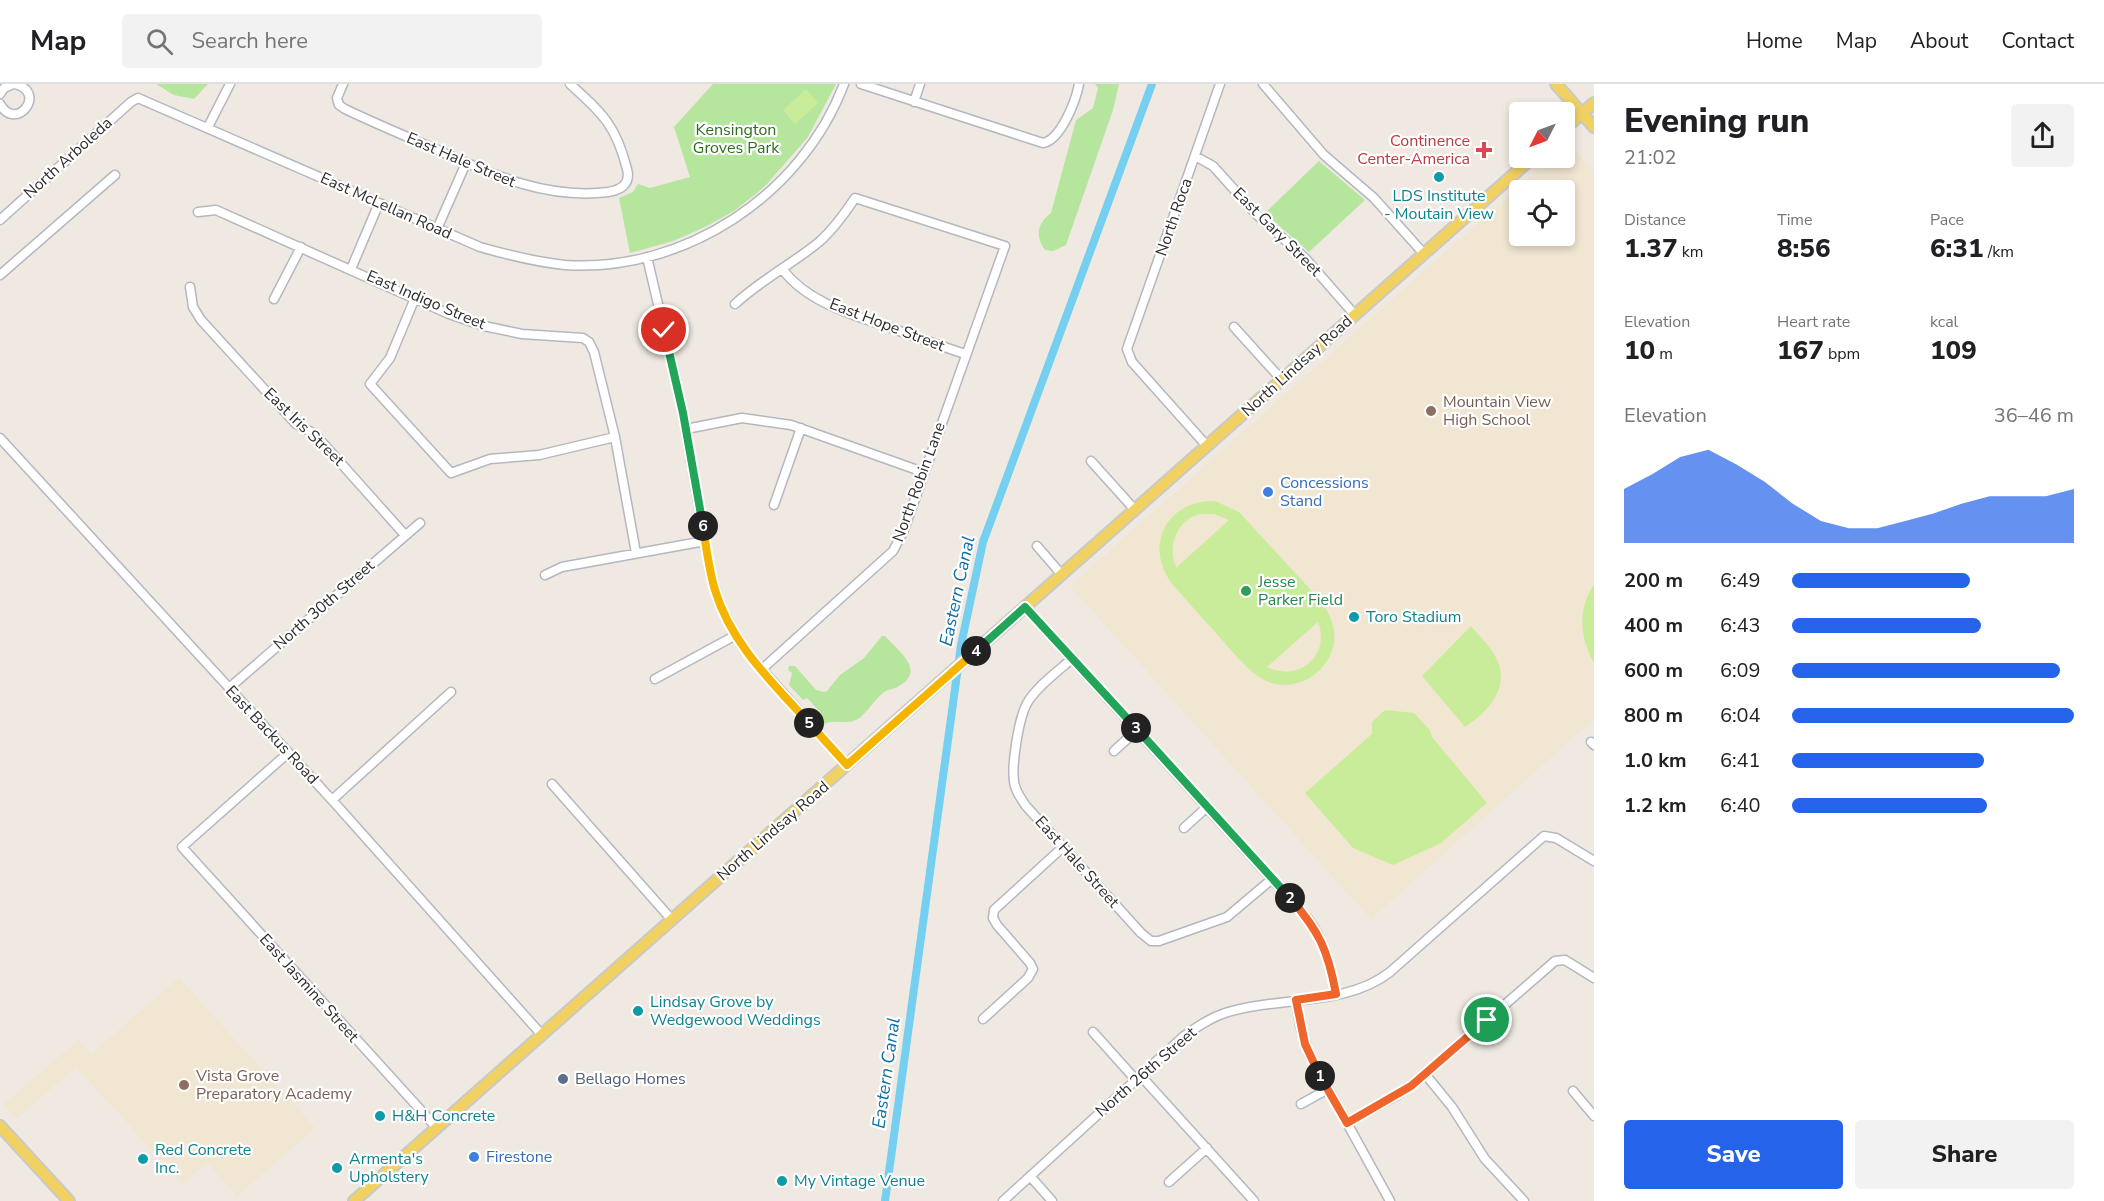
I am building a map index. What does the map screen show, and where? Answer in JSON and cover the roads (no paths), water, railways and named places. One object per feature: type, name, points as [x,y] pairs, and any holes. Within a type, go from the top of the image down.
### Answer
[{"type":"main road","points":[[1556,84],[1594,127]]},
{"type":"main road","points":[[1575,119],[1594,103]]},
{"type":"main road","name":"North Lindsay Road","points":[[354,1201],[1521,168]]},
{"type":"main road","points":[[0,1126],[69,1201]]},
{"type":"street","points":[[208,127],[230,84]]},
{"type":"street","name":"East Hale Street","points":[[343,84],[337,95],[337,102],[345,109],[519,184],[572,194],[617,190],[626,183],[629,176],[623,153],[612,127],[572,85]]},
{"type":"street","name":"East McLellan Road","points":[[138,98],[480,247],[544,262],[589,264],[622,262],[647,257],[699,238],[730,222],[768,194],[790,172],[810,147],[828,118],[844,84]]},
{"type":"street","points":[[861,84],[1040,143],[1050,141],[1058,134],[1079,84]]},
{"type":"street","points":[[915,102],[920,84]]},
{"type":"street","name":"North Roca","points":[[1207,446],[1132,362],[1127,349],[1220,84]]},
{"type":"street","points":[[1263,84],[1324,155],[1374,198],[1424,254]]},
{"type":"street","points":[[0,104],[3,110],[12,114],[26,109],[28,105],[29,95],[23,87],[7,87]]},
{"type":"street","name":"North Arboleda","points":[[0,220],[138,98]]},
{"type":"street","name":"East Gary Street","points":[[1195,156],[1213,166],[1257,215],[1305,258],[1355,315]]},
{"type":"street","points":[[437,229],[466,163]]},
{"type":"street","points":[[0,275],[115,175]]},
{"type":"street","name":"North Robin Lane","points":[[761,670],[893,550],[904,531],[1005,246],[855,198],[821,240],[783,270]]},
{"type":"street","points":[[351,269],[379,203]]},
{"type":"street","name":"East Indigo Street","points":[[198,212],[216,210],[449,314],[484,326],[522,334],[579,337],[586,340],[594,352],[615,437],[636,553]]},
{"type":"street","points":[[274,299],[301,247]]},
{"type":"street","points":[[647,257],[686,429],[715,590],[736,635],[761,670],[847,765]]},
{"type":"street","points":[[735,304],[751,290],[783,270]]},
{"type":"street","name":"East Hope Street","points":[[783,270],[816,297],[837,309],[965,354]]},
{"type":"street","name":"East Iris Street","points":[[190,287],[193,307],[201,320],[296,424],[315,434],[405,535]]},
{"type":"street","points":[[415,297],[390,358],[370,384],[451,473],[490,459],[539,455],[615,437]]},
{"type":"street","points":[[1234,327],[1282,380]]},
{"type":"street","points":[[686,429],[742,418],[791,425],[923,472]]},
{"type":"street","points":[[774,505],[801,428]]},
{"type":"street","name":"East Backus Road","points":[[0,438],[332,800],[542,1035]]},
{"type":"street","points":[[1091,461],[1135,510]]},
{"type":"street","name":"North 30th Street","points":[[229,688],[420,524]]},
{"type":"street","points":[[545,575],[562,567],[705,541]]},
{"type":"street","points":[[1037,546],[1062,574]]},
{"type":"street","points":[[1025,607],[1303,913],[1319,935],[1330,962],[1336,994]]},
{"type":"street","points":[[655,679],[736,635]]},
{"type":"street","name":"East Hale Street","points":[[1073,658],[1036,691],[1024,708],[1013,770],[1015,786],[1021,800],[1063,847],[1141,933],[1151,941],[1163,940],[1227,917],[1272,879]]},
{"type":"street","points":[[332,800],[451,692]]},
{"type":"street","points":[[1114,751],[1137,730]]},
{"type":"street","name":"East Jasmine Street","points":[[288,753],[182,847],[437,1128]]},
{"type":"street","points":[[552,784],[672,920]]},
{"type":"street","points":[[1184,828],[1207,807]]},
{"type":"street","name":"North 26th Street","points":[[1003,1201],[1185,1036],[1215,1017],[1240,1009],[1336,994],[1365,987],[1385,976],[1537,841],[1548,835],[1594,861]]},
{"type":"street","points":[[984,1019],[1028,978],[1033,969],[1028,959],[997,925],[993,918],[994,910],[1063,847]]},
{"type":"street","points":[[1347,1123],[1396,1096],[1425,1074],[1549,965],[1558,960],[1568,962],[1594,978]]},
{"type":"street","points":[[1296,1000],[1305,1044],[1390,1201]]},
{"type":"street","points":[[1093,1032],[1207,1149],[1254,1201]]},
{"type":"street","points":[[1425,1074],[1448,1101],[1485,1159],[1524,1201]]},
{"type":"street","points":[[1301,1104],[1328,1089]]},
{"type":"street","points":[[1573,1091],[1594,1116]]},
{"type":"street","points":[[1168,1182],[1207,1149]]},
{"type":"street","points":[[1030,1176],[1052,1201]]},
{"type":"waterway","name":"Eastern Canal","points":[[885,1201],[961,645],[983,542],[1152,84]]},
{"type":"place","name":"Continence Center-America","points":[[1484,150]]},
{"type":"place","name":"LDS Institute - Moutain View","points":[[1439,177]]},
{"type":"place","name":"Mountain View High School","points":[[1431,411]]},
{"type":"place","name":"Concessions Stand","points":[[1268,492]]},
{"type":"place","name":"Jesse Parker Field","points":[[1246,591]]},
{"type":"place","name":"Toro Stadium","points":[[1354,617]]},
{"type":"place","name":"Lindsay Grove by Wedgewood Weddings","points":[[638,1011]]},
{"type":"place","name":"Bellago Homes","points":[[563,1079]]},
{"type":"place","name":"Vista Grove Preparatory Academy","points":[[184,1085]]},
{"type":"place","name":"H&H Concrete","points":[[380,1116]]},
{"type":"place","name":"Firestone","points":[[474,1157]]},
{"type":"place","name":"Red Concrete Inc.","points":[[143,1159]]},
{"type":"place","name":"Armenta's Upholstery","points":[[337,1168]]},
{"type":"place","name":"My Vintage Venue","points":[[782,1181]]},
{"type":"park label","name":"Kensington Groves Park","points":[[736,139]]}]
